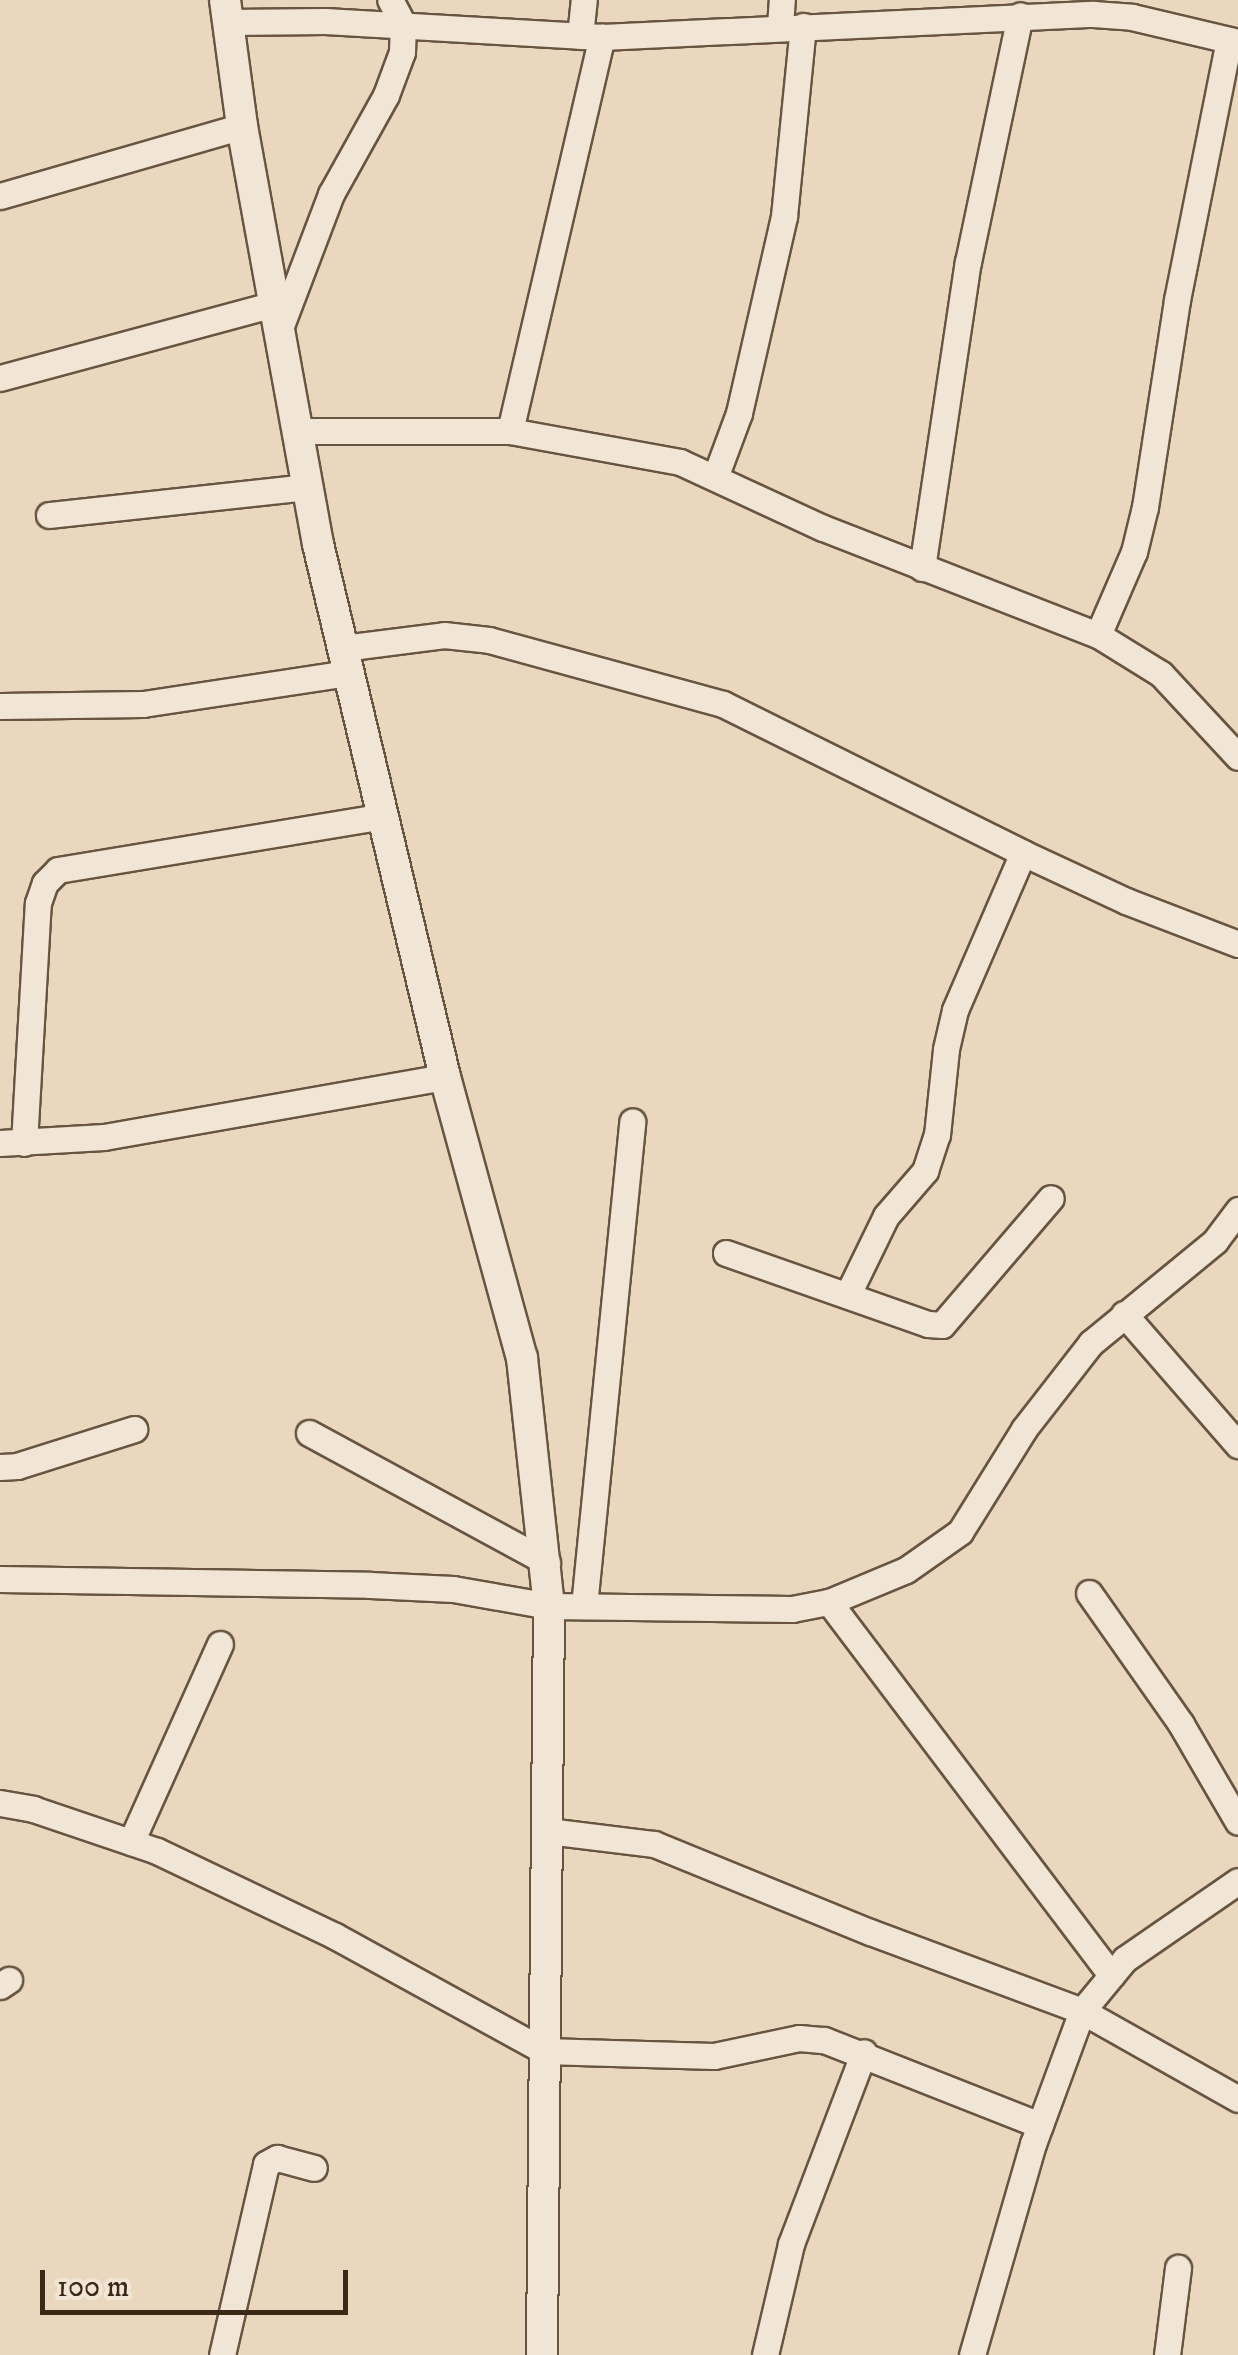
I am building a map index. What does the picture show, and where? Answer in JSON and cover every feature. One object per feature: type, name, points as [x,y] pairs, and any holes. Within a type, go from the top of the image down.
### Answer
[{"type":"street","points":[[277,317],[336,182],[386,95],[402,52],[402,24],[390,0]]},
{"type":"street","points":[[510,431],[591,37],[584,0]]},
{"type":"street","points":[[542,2355],[549,1606],[522,1358],[445,1077],[346,661],[308,487],[242,126],[227,11],[591,37],[789,17],[986,9],[1020,15],[1133,8],[1233,41],[1177,300],[1145,506],[1134,552],[1098,635]]},
{"type":"street","points":[[922,568],[968,262],[1020,15]]},
{"type":"street","points":[[716,475],[739,414],[780,233],[789,17]]},
{"type":"street","points":[[0,196],[242,126]]},
{"type":"street","points":[[0,378],[277,317]]},
{"type":"street","points":[[299,431],[510,431],[626,450],[716,475],[824,528],[1098,635],[1161,674],[1238,757]]},
{"type":"street","points":[[49,516],[308,487]]},
{"type":"street","points":[[0,706],[143,704],[346,661],[444,634],[489,640],[668,686],[760,720],[1023,853],[1126,901],[1238,944]]},
{"type":"street","points":[[384,816],[58,870],[44,883],[38,903],[12,1143],[104,1137],[445,1077]]},
{"type":"street","points":[[848,1294],[886,1216],[925,1172],[936,1135],[946,1049],[955,1010],[1023,853]]},
{"type":"street","points":[[584,1606],[632,1121]]},
{"type":"street","points":[[726,1253],[928,1324],[942,1325],[1051,1198]]},
{"type":"street","points":[[0,1579],[370,1584],[452,1590],[549,1606],[792,1609],[829,1602],[906,1570],[960,1532],[1024,1429],[1092,1343],[1215,1241],[1238,1210]]},
{"type":"street","points":[[1124,1314],[1238,1445]]},
{"type":"street","points":[[0,1467],[17,1466],[134,1429]]},
{"type":"street","points":[[309,1433],[546,1562]]},
{"type":"street","points":[[1089,1593],[1181,1724],[1238,1822]]},
{"type":"street","points":[[829,1602],[1112,1975]]},
{"type":"street","points":[[132,1842],[220,1644]]},
{"type":"street","points":[[0,1802],[132,1842],[335,1936],[544,2051],[714,2056],[810,2038],[864,2052],[1040,2125]]},
{"type":"street","points":[[548,1832],[654,1844],[870,1932],[1082,2011],[1238,2100]]},
{"type":"street","points":[[972,2355],[1040,2125],[1082,2011],[1125,1959],[1238,1881]]},
{"type":"street","points":[[765,2355],[791,2244],[864,2052]]},
{"type":"street","points":[[222,2355],[266,2164],[277,2158],[314,2168]]},
{"type":"street","points":[[1167,2355],[1178,2268]]}]
